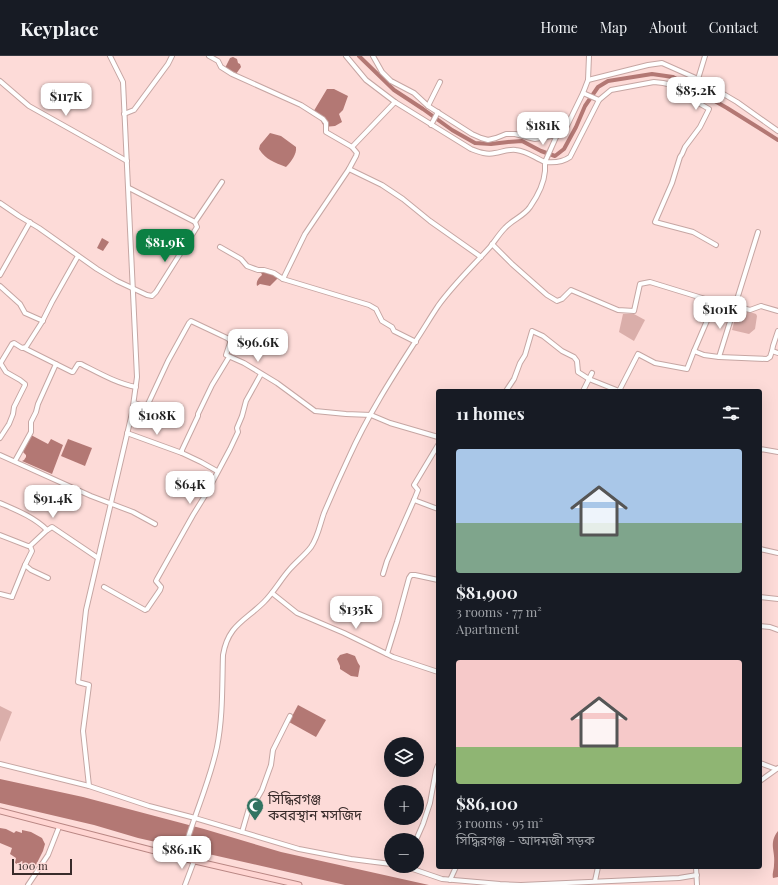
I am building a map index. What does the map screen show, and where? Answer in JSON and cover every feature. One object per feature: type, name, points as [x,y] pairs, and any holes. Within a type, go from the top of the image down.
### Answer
[{"type":"main road","points":[[0,811],[194,861],[299,885]]},
{"type":"street","points":[[89,786],[83,731],[89,685],[78,682],[86,610],[134,403],[137,377],[123,82],[110,56]]},
{"type":"street","points":[[124,114],[134,110],[168,64],[172,56]]},
{"type":"street","points":[[209,56],[218,61],[221,67],[232,74],[294,102],[312,112],[325,121],[326,132],[352,147],[357,153],[350,169],[305,234],[283,280]]},
{"type":"street","points":[[346,56],[366,80],[395,102],[476,151],[490,154],[508,150],[516,150],[551,163],[565,161],[570,157],[598,99],[611,90],[654,82],[672,85],[688,97],[710,109],[680,157],[672,183],[655,222],[693,232],[716,245]]},
{"type":"street","points":[[372,56],[382,72],[391,81],[414,93],[428,106],[472,134],[488,140],[506,134],[515,134],[534,139],[556,137],[564,132],[584,94],[588,80],[589,56]]},
{"type":"street","points":[[698,79],[704,56]]},
{"type":"street","points":[[588,80],[662,63],[698,79],[737,102],[778,131]]},
{"type":"street","points":[[0,81],[29,106],[127,161]]},
{"type":"street","points":[[428,106],[440,82]]},
{"type":"street","points":[[584,94],[598,99]]},
{"type":"street","points":[[352,147],[395,102]]},
{"type":"street","points":[[431,124],[438,113]]},
{"type":"street","points":[[182,858],[214,762],[221,714],[224,646],[231,632],[272,594],[289,570],[314,542],[328,504],[353,448],[390,381],[437,307],[452,288],[481,257],[505,228],[524,214],[529,208],[542,184],[545,161],[556,137]]},
{"type":"street","points":[[350,169],[403,199],[430,221],[481,257]]},
{"type":"street","points":[[195,222],[222,182]]},
{"type":"street","points":[[0,203],[108,276],[152,296],[197,227],[195,222],[129,188]]},
{"type":"street","points":[[0,275],[30,222]]},
{"type":"street","points":[[719,357],[758,232]]},
{"type":"street","points":[[492,244],[547,295],[557,301],[562,299],[571,290],[618,310],[634,311],[640,284],[650,282],[715,302],[750,310],[761,306],[778,310]]},
{"type":"street","points":[[220,247],[241,259],[247,266],[258,270],[269,271],[283,280],[369,305],[376,309],[382,321],[392,327],[394,331],[416,342]]},
{"type":"street","points":[[24,348],[43,321],[78,256]]},
{"type":"street","points":[[0,286],[20,304],[25,313],[43,321]]},
{"type":"street","points":[[620,389],[638,354],[655,363],[687,369],[715,302]]},
{"type":"street","points":[[134,403],[144,406],[148,404],[168,361],[191,321],[230,340],[226,355],[244,363],[277,383],[315,411],[371,415],[390,423],[436,437]]},
{"type":"street","points":[[507,389],[514,379],[520,363],[526,355],[532,331],[543,336],[562,351],[574,357],[577,361],[578,372],[589,379],[614,389]]},
{"type":"street","points":[[694,351],[704,355],[719,357],[767,359],[770,357],[778,331]]},
{"type":"street","points":[[0,438],[9,424],[14,407],[25,385],[20,380],[6,372],[0,364],[14,343],[72,372],[78,364],[81,364],[111,379],[136,387]]},
{"type":"street","points":[[772,351],[778,353]]},
{"type":"street","points":[[182,453],[198,414],[229,357]]},
{"type":"street","points":[[15,461],[31,432],[31,422],[56,364]]},
{"type":"street","points":[[584,389],[592,373]]},
{"type":"street","points":[[104,587],[145,610],[147,609],[160,590],[156,581],[157,579],[230,449],[238,432],[237,428],[246,401],[261,374]]},
{"type":"street","points":[[127,433],[182,453],[218,472]]},
{"type":"street","points":[[382,574],[418,490],[414,485],[436,448]]},
{"type":"street","points":[[762,449],[778,452]]},
{"type":"street","points":[[0,455],[111,504],[133,512],[155,524]]},
{"type":"street","points":[[414,500],[436,508]]},
{"type":"street","points":[[0,503],[28,516],[47,530]]},
{"type":"street","points":[[30,546],[52,527],[98,558]]},
{"type":"street","points":[[0,535],[30,546]]},
{"type":"street","points":[[0,594],[12,597],[32,551],[30,546]]},
{"type":"street","points":[[762,549],[778,553]]},
{"type":"street","points":[[25,565],[31,570],[48,578]]},
{"type":"street","points":[[387,654],[409,578],[411,575],[415,575],[436,580]]},
{"type":"street","points":[[272,594],[297,613],[344,633],[393,657],[436,671]]},
{"type":"street","points":[[762,597],[778,599]]},
{"type":"street","points":[[762,626],[778,630]]},
{"type":"street","points":[[242,832],[249,808],[262,790],[271,765],[273,750],[290,716]]},
{"type":"street","points":[[0,764],[89,786],[149,806],[299,849],[351,859],[384,863]]},
{"type":"street","points":[[762,764],[777,769]]},
{"type":"street","points":[[762,780],[777,769]]},
{"type":"street","points":[[419,833],[430,803],[436,770]]},
{"type":"street","points":[[28,885],[48,856],[59,826]]},
{"type":"street","points":[[185,885],[194,861]]},
{"type":"street","points":[[450,880],[455,869]]},
{"type":"street","points":[[595,881],[598,869]]},
{"type":"street","points":[[696,869],[697,885]]},
{"type":"street","points":[[424,873],[450,880],[520,885],[679,878],[697,875]]},
{"type":"shaded area","points":[[233,57],[237,59],[241,67],[236,74],[225,68],[230,58]]},
{"type":"shaded area","points":[[327,89],[334,89],[348,96],[343,110],[339,114],[342,122],[335,126],[324,127],[320,119],[312,114]]},
{"type":"shaded area","points":[[270,133],[281,136],[296,147],[295,155],[286,167],[267,158],[259,149],[260,145]]},
{"type":"shaded area","points":[[102,238],[109,242],[103,251],[97,248]]},
{"type":"shaded area","points":[[260,270],[269,272],[278,278],[270,286],[260,284],[257,286],[259,277],[262,275]]},
{"type":"shaded area","points":[[737,311],[746,313],[747,311],[756,314],[755,329],[749,334],[732,330]]},
{"type":"shaded area","points":[[623,314],[634,314],[645,320],[634,341],[619,332]]},
{"type":"shaded area","points":[[31,435],[48,444],[51,439],[63,445],[52,474],[22,461],[26,457],[23,452]]},
{"type":"shaded area","points":[[68,439],[92,448],[85,466],[61,456]]},
{"type":"shaded area","points":[[347,653],[355,656],[360,666],[358,677],[351,676],[340,669],[337,659],[340,655]]},
{"type":"shaded area","points":[[298,705],[326,720],[316,737],[289,722]]},
{"type":"shaded area","points":[[0,706],[12,712],[0,742]]},
{"type":"shaded area","points":[[0,779],[83,797],[204,829],[281,852],[429,885],[345,885],[138,838],[94,825],[0,803]]},
{"type":"shaded area","points":[[0,828],[14,833],[16,831],[22,833],[22,830],[31,832],[42,838],[45,844],[35,867],[29,868],[15,863],[16,858],[10,854],[12,848],[0,843]]},
{"type":"shaded area","points":[[778,831],[778,877],[773,878],[773,840]]},
{"type":"waterway","points":[[359,56],[394,90],[452,130],[475,143],[491,144],[522,141],[541,151],[555,156],[564,149],[585,106],[598,87],[608,81],[652,74],[673,77],[727,108],[778,140]]},
{"type":"place","name":"সিদ্ধিরগঞ্জ কবরস্থান মসজিদ","points":[[255,821]]}]
